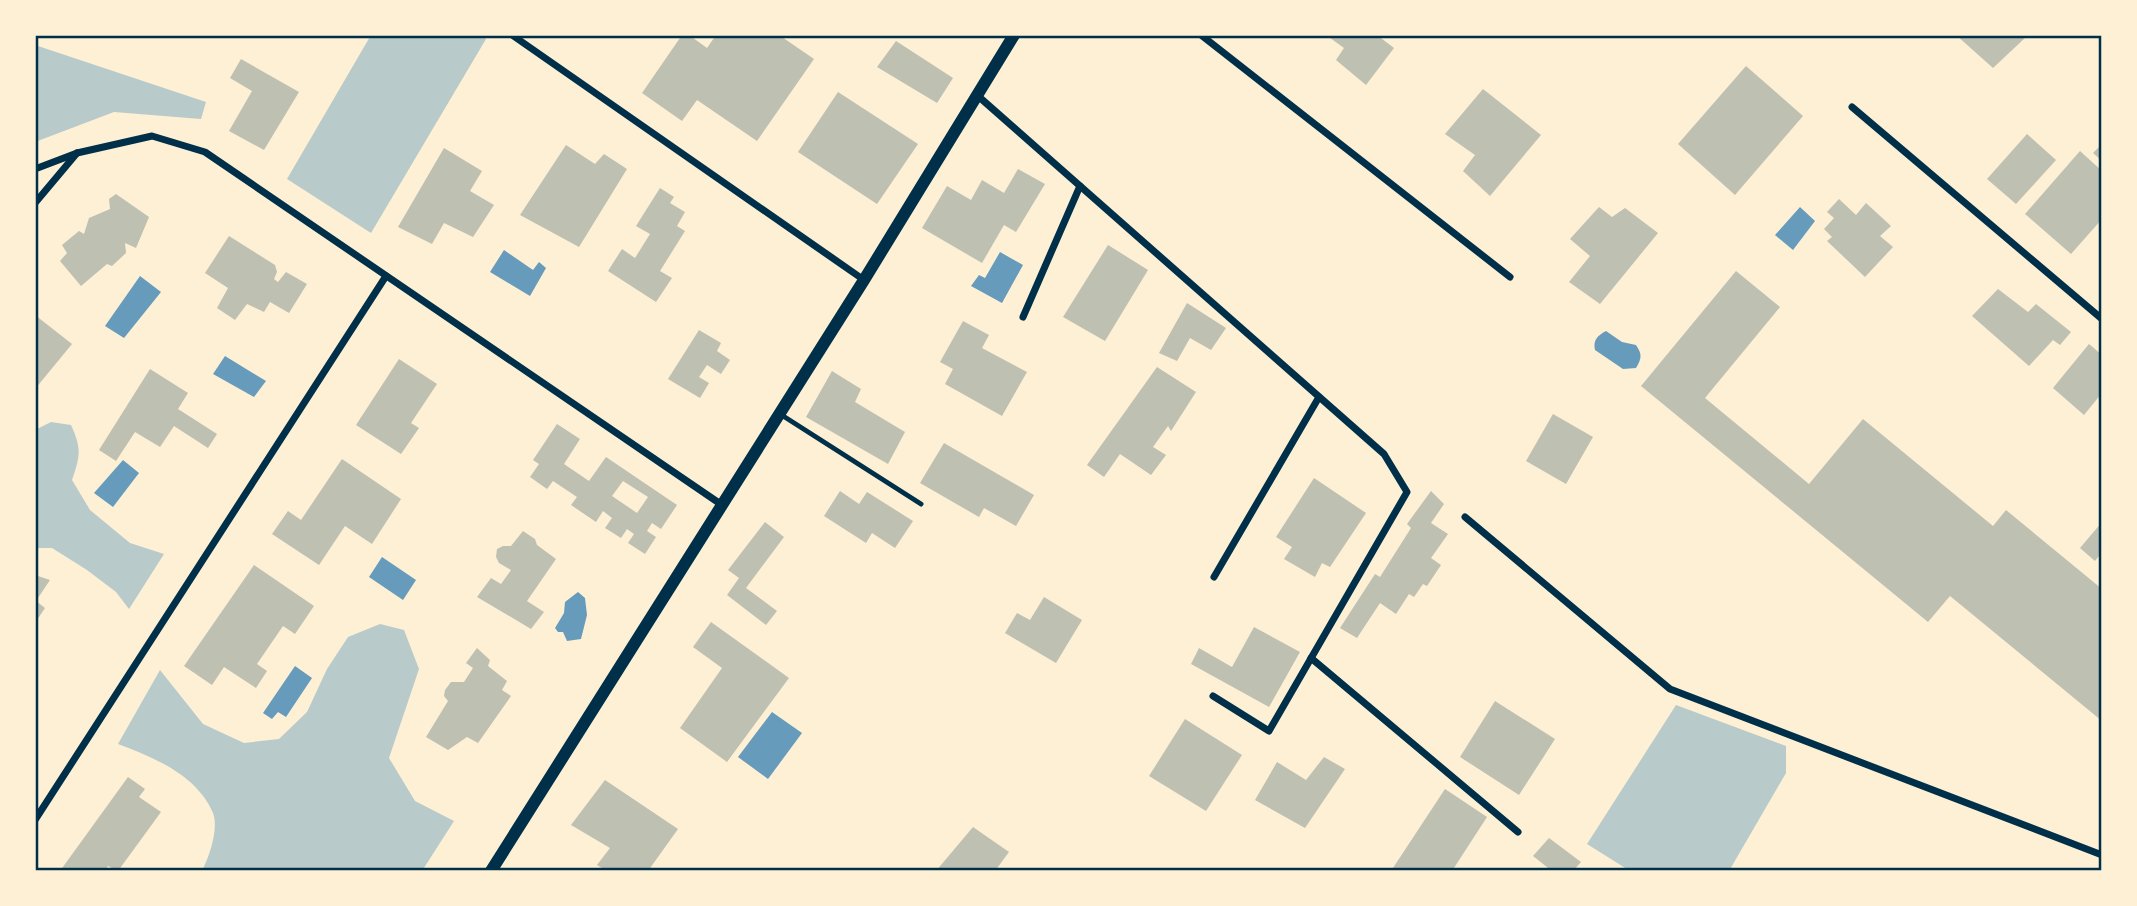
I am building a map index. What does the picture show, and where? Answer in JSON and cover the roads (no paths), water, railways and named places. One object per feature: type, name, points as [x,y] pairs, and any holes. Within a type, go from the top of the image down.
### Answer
[{"type":"street","points":[[512,35],[864,280]]},
{"type":"street","points":[[491,871],[864,280],[1014,35]]},
{"type":"street","points":[[1201,35],[1510,277]]},
{"type":"street","points":[[978,96],[1384,454],[1407,492],[1269,731],[1213,696]]},
{"type":"street","points":[[1853,107],[2102,319]]},
{"type":"street","points":[[35,169],[77,153],[152,136],[205,152],[722,505]]},
{"type":"street","points":[[35,203],[77,153]]},
{"type":"street","points":[[1024,317],[1080,186]]},
{"type":"street","points":[[35,820],[386,276]]},
{"type":"street","points":[[1214,577],[1319,397]]},
{"type":"street","points":[[1465,517],[1670,689],[2102,855]]},
{"type":"street","points":[[1311,658],[1518,832]]},
{"type":"lane","points":[[780,414],[921,504]]},
{"type":"water","points":[[1800,207],[1815,221],[1793,250],[1775,235]]},
{"type":"water","points":[[504,250],[533,270],[539,262],[546,268],[530,296],[490,272]]},
{"type":"water","points":[[1000,252],[1023,265],[1002,303],[971,286],[979,275],[985,278]]},
{"type":"water","points":[[140,276],[161,292],[124,338],[105,326]]},
{"type":"water","points":[[1606,331],[1622,342],[1636,345],[1641,356],[1636,368],[1623,369],[1595,350],[1596,339]]},
{"type":"water","points":[[225,356],[266,381],[254,397],[213,374]]},
{"type":"water","points":[[123,460],[139,473],[113,507],[94,493]]},
{"type":"water","points":[[382,557],[416,580],[403,600],[369,577]]},
{"type":"water","points":[[578,592],[585,598],[587,615],[581,639],[567,641],[563,632],[558,632],[555,628],[564,613],[565,602]]},
{"type":"water","points":[[295,666],[312,678],[286,717],[278,712],[272,719],[263,713]]},
{"type":"water","points":[[772,712],[802,733],[768,779],[738,757]]}]
